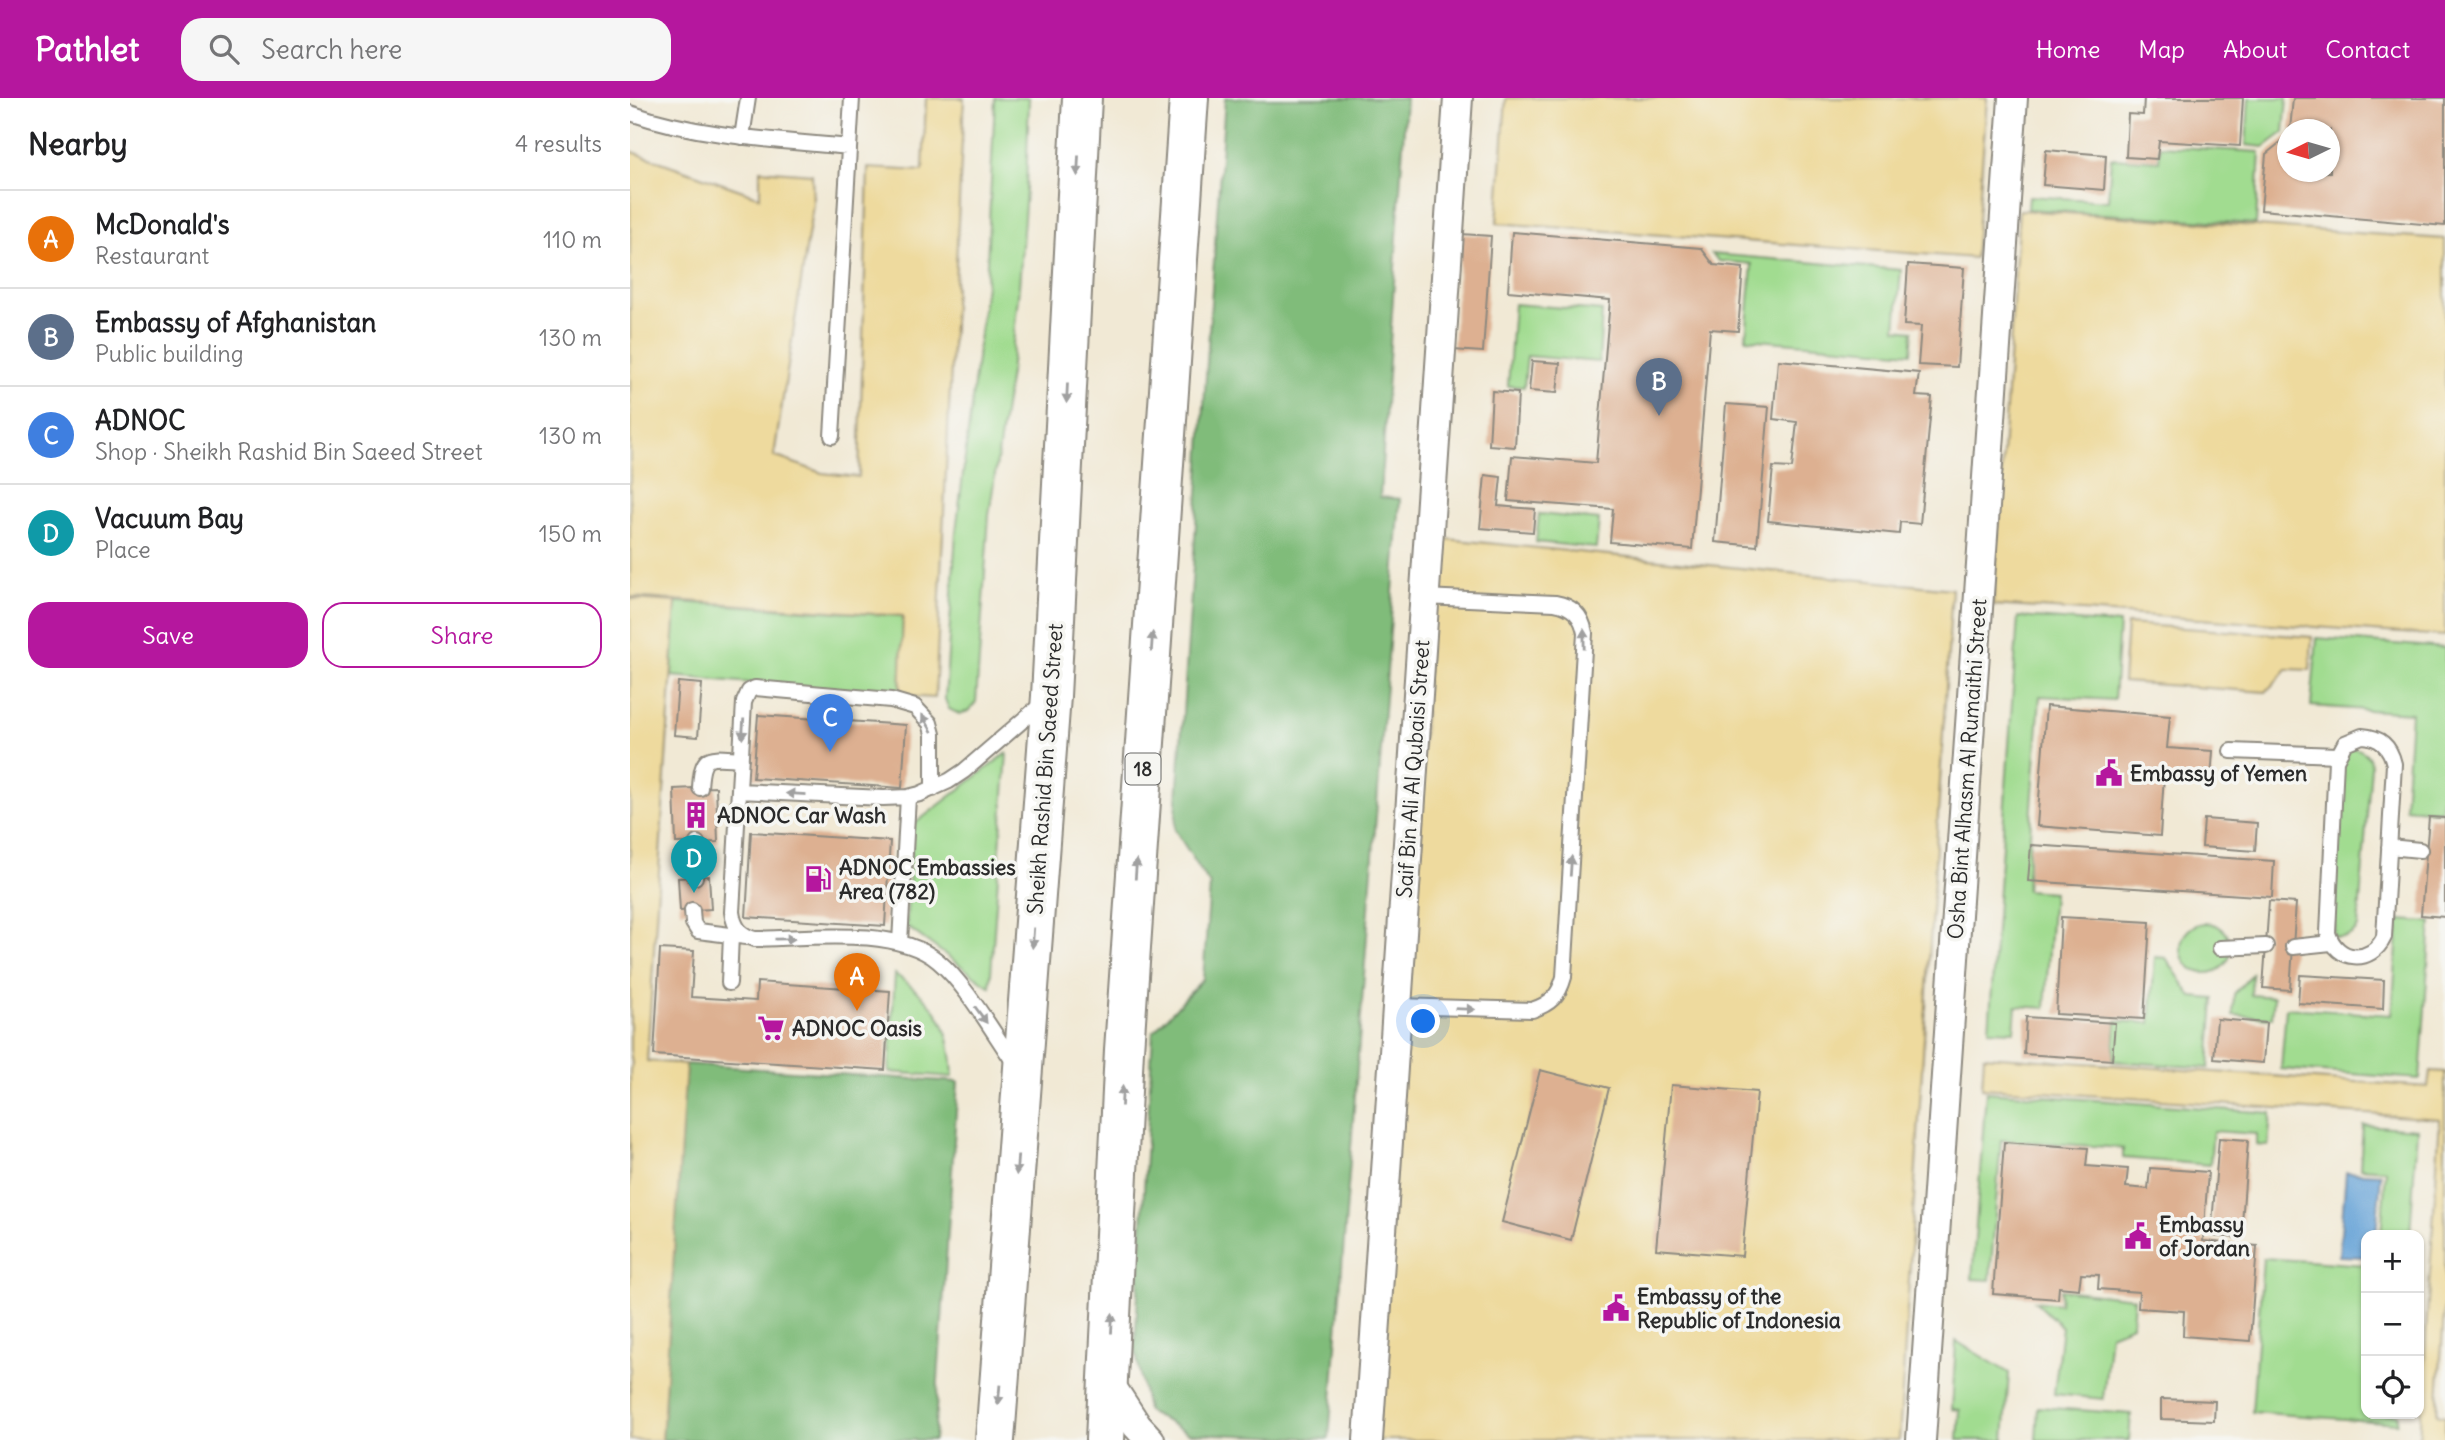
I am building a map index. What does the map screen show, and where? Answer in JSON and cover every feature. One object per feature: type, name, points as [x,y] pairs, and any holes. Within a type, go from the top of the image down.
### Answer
[{"type":"main road","name":"Sheikh Rashid Bin Saeed Street","points":[[995,1440],[1051,696],[1082,98]]},
{"type":"main road","name":"18","points":[[1105,1440],[1124,1050],[1189,98]]},
{"type":"street","name":"Saif Bin Ali Al Qubaisi Street","points":[[1368,1440],[1458,98]]},
{"type":"street","name":"Osha Bint Alhasm Al Rumaithi Street","points":[[1921,1440],[2013,98]]},
{"type":"street","points":[[1109,1383],[1137,1426],[1150,1440]]},
{"type":"lane","points":[[742,137],[748,98]]},
{"type":"lane","points":[[832,436],[852,98]]},
{"type":"lane","points":[[630,113],[676,126],[742,137],[849,146]]},
{"type":"lane","points":[[1397,1006],[1532,1010],[1552,1000],[1561,989],[1564,978],[1585,633],[1583,624],[1573,610],[1555,603],[1424,597]]},
{"type":"lane","points":[[746,937],[733,923],[732,912],[746,696],[755,688],[904,702],[915,707],[923,714],[933,734],[933,789]]},
{"type":"lane","points":[[739,792],[908,797],[933,789],[964,771],[1051,696]]},
{"type":"lane","points":[[2362,736],[2380,740],[2392,754],[2394,764],[2389,847],[2384,937],[2373,953],[2354,958],[2345,956],[2331,943],[2328,933],[2337,755],[2345,743],[2362,736]]},
{"type":"lane","points":[[2231,751],[2337,755]]},
{"type":"lane","points":[[700,788],[701,769],[706,761],[715,757],[741,759]]},
{"type":"lane","points":[[900,942],[908,797]]},
{"type":"lane","points":[[695,877],[697,843]]},
{"type":"lane","points":[[2389,847],[2420,850]]},
{"type":"lane","points":[[692,910],[693,923],[698,931],[755,939],[872,938],[900,942],[919,949],[937,960],[952,974],[1024,1075]]},
{"type":"lane","points":[[729,984],[731,935]]},
{"type":"lane","points":[[2293,947],[2331,943]]},
{"type":"lane","points":[[2220,948],[2266,946]]},
{"type":"green space","points":[[995,98],[1029,98],[1026,190],[1010,373],[989,515],[976,702],[969,711],[959,714],[949,709],[945,699],[956,532],[986,284]]},
{"type":"green space","points":[[1225,98],[1406,98],[1380,497],[1400,499],[1329,1439],[1189,1433],[1147,1411],[1135,1347],[1153,1032],[1203,979],[1210,885],[1175,830]]},
{"type":"green space","points":[[2249,98],[2287,98],[2285,119],[2277,119],[2277,137],[2264,147],[2246,145]]},
{"type":"green space","points":[[2160,146],[2260,152],[2256,224],[2028,209],[2029,196],[2108,201],[2111,158],[2159,161]]},
{"type":"green space","points":[[1712,254],[1901,270],[1896,329],[1913,331],[1911,353],[1746,339],[1752,264],[1719,261]]},
{"type":"green space","points":[[1514,304],[1602,311],[1599,362],[1527,356],[1524,387],[1508,386]]},
{"type":"green space","points":[[1539,514],[1599,520],[1596,548],[1536,542]]},
{"type":"green space","points":[[676,602],[903,616],[900,696],[672,676]]},
{"type":"green space","points":[[2018,617],[2119,624],[2114,700],[2040,696],[2026,890],[2053,892],[2045,1008],[2016,1006],[2014,1031],[1989,1030]]},
{"type":"green space","points":[[2317,638],[2445,648],[2445,748],[2441,811],[2405,808],[2411,713],[2311,706]]},
{"type":"green space","points":[[2351,748],[2365,753],[2371,766],[2358,927],[2350,935],[2341,937],[2333,936],[2340,753]]},
{"type":"green space","points":[[1007,753],[990,987],[906,926],[913,825]]},
{"type":"green space","points":[[2399,920],[2431,922],[2420,1079],[2281,1069],[2286,1008],[2392,1015]]},
{"type":"green space","points":[[2206,923],[2224,930],[2231,948],[2224,966],[2206,973],[2188,966],[2181,948],[2188,930]]},
{"type":"green space","points":[[2155,957],[2166,958],[2192,997],[2214,999],[2209,1068],[2113,1061],[2116,1021],[2150,1023]]},
{"type":"green space","points":[[895,974],[922,996],[939,1017],[949,1042],[953,1077],[889,1072]]},
{"type":"green space","points":[[2252,974],[2251,995],[2274,997],[2272,1018],[2233,1015],[2234,994]]},
{"type":"green space","points":[[686,1064],[958,1082],[934,1440],[662,1440]]},
{"type":"green space","points":[[1986,1092],[2271,1113],[2268,1146],[2256,1145],[2256,1134],[2213,1131],[2210,1165],[2123,1158],[2123,1148],[2001,1140],[1990,1280],[1972,1279]]},
{"type":"green space","points":[[2363,1125],[2417,1129],[2410,1230],[2381,1230],[2386,1170],[2360,1168]]},
{"type":"green space","points":[[2263,1258],[2361,1265],[2361,1419],[2397,1419],[2397,1423],[2252,1412]]},
{"type":"green space","points":[[2061,1290],[2134,1298],[2132,1325],[2110,1334],[2103,1399],[2054,1394],[2062,1327],[2035,1301],[2060,1304]]},
{"type":"green space","points":[[1956,1341],[2009,1373],[2004,1440],[1958,1440],[1960,1410],[1952,1409]]},
{"type":"green space","points":[[2038,1407],[2131,1414],[2129,1440],[2036,1440]]},
{"type":"sand","points":[[926,98],[964,98],[935,698],[900,696],[903,616],[630,597],[630,151],[760,197],[760,170],[812,174],[813,204],[774,456],[822,473],[859,477],[868,168],[923,171]]},
{"type":"sand","points":[[1506,98],[1987,98],[1975,258],[1497,223]]},
{"type":"sand","points":[[2019,210],[2445,239],[2445,636],[1993,605]]},
{"type":"sand","points":[[1436,538],[1952,589],[1899,1440],[1377,1440]]},
{"type":"sand","points":[[630,599],[676,602],[647,1061],[686,1064],[662,1440],[630,1440]]},
{"type":"sand","points":[[2127,624],[2312,637],[2310,670],[2287,669],[2266,692],[2123,682]]},
{"type":"sand","points":[[1984,1056],[2428,1087],[2430,1071],[2445,1072],[2445,1300],[2437,1414],[2445,1416],[2445,1440],[2419,1440],[2420,1419],[2424,1419],[2424,1364],[2440,1119],[1982,1088]]},
{"type":"water","points":[[2346,1172],[2381,1174],[2376,1230],[2361,1230],[2361,1257],[2339,1256]]},
{"type":"building","points":[[2144,98],[2243,98],[2240,146],[2159,141],[2157,159],[2126,157],[2128,114],[2143,115]]},
{"type":"building","points":[[2293,98],[2445,98],[2445,226],[2261,210],[2266,154],[2277,145],[2277,182],[2340,182],[2340,119],[2291,119]]},
{"type":"building","points":[[2046,150],[2106,155],[2104,190],[2043,185]]},
{"type":"building","points":[[1512,232],[1701,248],[1714,265],[1743,268],[1738,331],[1710,329],[1692,549],[1610,542],[1613,509],[1508,501],[1512,456],[1596,463],[1610,300],[1508,291]]},
{"type":"building","points":[[1461,234],[1491,236],[1483,352],[1453,350]]},
{"type":"building","points":[[1908,264],[1964,268],[1957,367],[1918,365],[1921,326],[1904,325]]},
{"type":"building","points":[[1778,360],[1919,373],[1916,396],[1932,397],[1920,524],[1900,522],[1899,534],[1768,521],[1773,467],[1792,468],[1797,422],[1773,419]]},
{"type":"building","points":[[1532,361],[1560,363],[1557,393],[1529,391]]},
{"type":"building","points":[[1492,391],[1518,393],[1515,447],[1489,445]]},
{"type":"building","points":[[1726,404],[1769,407],[1757,546],[1715,542]]},
{"type":"building","points":[[1485,475],[1501,477],[1498,506],[1535,509],[1533,532],[1480,528]]},
{"type":"building","points":[[678,682],[702,684],[698,737],[674,735]]},
{"type":"building","points":[[2046,706],[2170,716],[2167,748],[2213,751],[2211,780],[2164,776],[2160,836],[2037,826]]},
{"type":"building","points":[[758,715],[906,725],[902,788],[753,778]]},
{"type":"building","name":"ADNOC Car Wash","points":[[716,787],[718,842],[676,843],[674,789]]},
{"type":"building","points":[[2429,817],[2445,818],[2445,917],[2421,915]]},
{"type":"building","points":[[2204,819],[2257,823],[2255,851],[2202,847]]},
{"type":"building","name":"ADNOC Embassies Area (782)","points":[[751,832],[890,841],[885,926],[746,917]]},
{"type":"building","points":[[2031,845],[2274,861],[2272,897],[2028,881]]},
{"type":"building","points":[[709,876],[711,909],[680,911],[678,878]]},
{"type":"building","points":[[2269,901],[2296,903],[2290,990],[2263,988]]},
{"type":"building","points":[[2061,917],[2150,922],[2144,1019],[2056,1014]]},
{"type":"building","name":"ADNOC Oasis","points":[[660,949],[694,951],[691,997],[756,1001],[757,982],[890,991],[885,1070],[654,1055]]},
{"type":"building","points":[[2300,975],[2384,980],[2383,1009],[2298,1003]]},
{"type":"building","points":[[2026,1017],[2115,1023],[2112,1060],[2024,1054]]},
{"type":"building","points":[[2217,1019],[2266,1023],[2263,1063],[2214,1059]]},
{"type":"building","points":[[1540,1070],[1609,1088],[1571,1240],[1502,1222]]},
{"type":"building","points":[[1671,1085],[1757,1092],[1742,1256],[1656,1249]]},
{"type":"building","points":[[2219,1138],[2248,1140],[2241,1238],[2211,1236]]},
{"type":"building","points":[[2004,1142],[2088,1148],[2086,1166],[2128,1169],[2126,1187],[2148,1189],[2150,1168],[2208,1172],[2203,1241],[2257,1246],[2250,1341],[2183,1336],[2184,1311],[2138,1308],[2139,1292],[2098,1289],[2099,1275],[2081,1274],[2079,1289],[2059,1287],[2058,1299],[1993,1294]]},
{"type":"building","points":[[2161,1399],[2215,1401],[2214,1421],[2161,1419]]},
{"type":"place","name":"Embassy of Afghanistan","points":[[1659,416]]},
{"type":"place","name":"ADNOC","points":[[830,752]]},
{"type":"place","name":"Embassy of Yemen","points":[[2109,773]]},
{"type":"place","name":"ADNOC Car Wash","points":[[696,815]]},
{"type":"place","name":"ADNOC Embassies Area (782)","points":[[818,879]]},
{"type":"place","name":"Vacuum Bay","points":[[694,893]]},
{"type":"place","name":"McDonald's","points":[[857,1011]]},
{"type":"place","name":"ADNOC Oasis","points":[[771,1028]]},
{"type":"place","name":"Embassy of Jordan","points":[[2138,1236]]},
{"type":"place","name":"Embassy of the Republic of Indonesia","points":[[1616,1308]]}]
